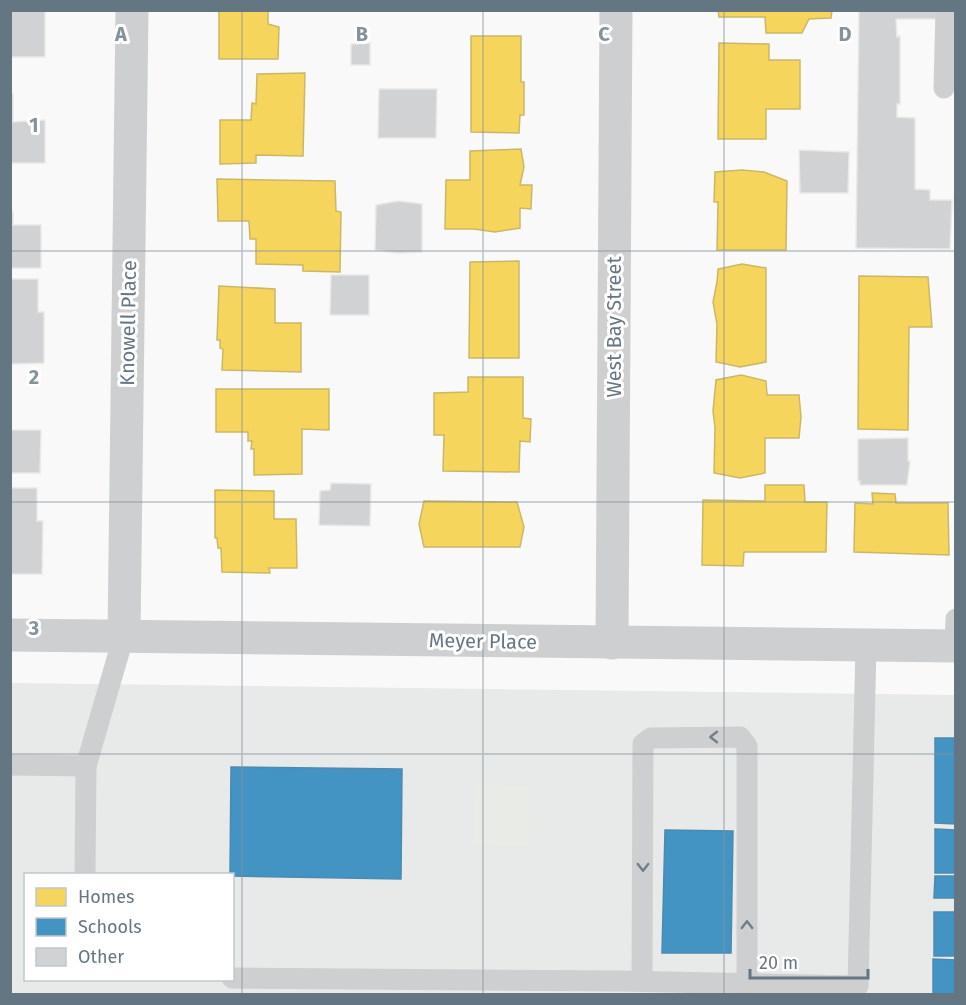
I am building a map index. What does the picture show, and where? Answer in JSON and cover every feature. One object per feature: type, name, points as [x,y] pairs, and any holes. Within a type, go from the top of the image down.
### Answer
[{"type":"street","name":"Knowell Place","points":[[124,635],[132,10]]},
{"type":"street","name":"West Bay Street","points":[[612,643],[616,10]]},
{"type":"street","name":"Meyer Place","points":[[10,635],[955,646]]},
{"type":"lane","points":[[945,88],[946,10]]},
{"type":"lane","points":[[955,646],[956,619]]},
{"type":"lane","points":[[85,873],[86,766],[124,635]]},
{"type":"lane","points":[[234,978],[642,981],[858,986],[866,646]]},
{"type":"lane","points":[[642,981],[643,744],[651,738],[740,737],[747,746],[747,983]]},
{"type":"lane","points":[[10,765],[86,766]]},
{"type":"shaded area","points":[[11,683],[955,695],[955,994],[11,994]]},
{"type":"shaded area","points":[[474,784],[529,785],[530,847],[475,846]]},
{"type":"building: Homes","points":[[219,10],[268,10],[268,24],[279,27],[278,59],[219,59]]},
{"type":"building: Homes","points":[[718,10],[832,10],[831,18],[809,19],[802,33],[766,33],[765,17],[719,17]]},
{"type":"building: Homes","points":[[471,36],[521,36],[524,115],[520,115],[519,133],[471,132]]},
{"type":"building: Homes","points":[[719,43],[769,44],[769,60],[800,60],[800,109],[766,109],[766,139],[718,139]]},
{"type":"building: Homes","points":[[305,73],[303,156],[256,155],[256,163],[220,164],[220,120],[251,120],[252,103],[256,104],[257,74]]},
{"type":"building: Homes","points":[[521,149],[524,167],[520,185],[532,185],[531,209],[520,208],[520,228],[495,232],[445,229],[446,180],[470,180],[470,151]]},
{"type":"building: Homes","points":[[742,170],[764,172],[787,181],[786,250],[717,250],[718,202],[714,202],[715,172]]},
{"type":"building: Homes","points":[[217,179],[335,181],[336,211],[341,212],[340,272],[303,271],[303,265],[256,264],[256,239],[250,239],[249,221],[218,221]]},
{"type":"building: Homes","points":[[519,261],[519,358],[469,358],[470,262]]},
{"type":"building: Homes","points":[[742,264],[766,268],[766,362],[740,367],[716,362],[717,324],[713,302],[718,269]]},
{"type":"building: Homes","points":[[859,276],[928,277],[932,327],[909,327],[908,430],[858,429]]},
{"type":"building: Homes","points":[[219,286],[275,289],[275,323],[301,323],[301,372],[222,370],[223,349],[220,348],[220,340],[217,340]]},
{"type":"building: Homes","points":[[741,375],[766,381],[767,395],[799,395],[801,417],[799,438],[765,438],[765,473],[740,478],[714,473],[713,411],[716,380]]},
{"type":"building: Homes","points":[[468,377],[523,377],[523,418],[531,419],[530,442],[520,441],[519,472],[443,471],[444,435],[434,435],[434,393],[468,392]]},
{"type":"building: Homes","points":[[216,389],[329,389],[329,430],[302,429],[302,474],[254,475],[254,449],[251,449],[252,441],[248,441],[248,432],[216,432]]},
{"type":"building: Homes","points":[[765,485],[804,485],[805,502],[827,502],[826,552],[744,552],[743,566],[702,565],[703,500],[765,501]]},
{"type":"building: Homes","points":[[215,490],[274,491],[274,519],[296,519],[297,568],[269,568],[270,573],[222,572],[221,548],[218,548],[217,538],[215,538]]},
{"type":"building: Homes","points":[[872,493],[895,494],[896,503],[948,503],[949,555],[854,552],[855,503],[873,504]]},
{"type":"building: Homes","points":[[424,501],[517,502],[524,527],[520,547],[424,547],[419,524]]},
{"type":"building: Schools","points":[[935,738],[956,738],[956,824],[935,823]]},
{"type":"building: Schools","points":[[231,767],[402,769],[401,879],[234,876],[234,873],[230,873]]},
{"type":"building: Schools","points":[[935,829],[956,830],[956,873],[935,873]]},
{"type":"building: Schools","points":[[665,830],[733,831],[731,953],[662,953]]},
{"type":"building: Schools","points":[[935,876],[956,876],[956,898],[934,898]]},
{"type":"building: Schools","points":[[934,912],[956,912],[956,956],[934,956]]},
{"type":"building: Schools","points":[[933,959],[956,960],[956,994],[933,994]]},
{"type":"building: Other","points":[[10,10],[45,10],[45,57],[10,57]]},
{"type":"building: Other","points":[[859,10],[939,10],[938,19],[896,19],[897,37],[900,36],[900,104],[897,104],[897,117],[915,118],[915,189],[930,190],[930,200],[952,200],[950,249],[856,248]]},
{"type":"building: Other","points":[[370,43],[370,65],[351,65],[351,44]]},
{"type":"building: Other","points":[[379,89],[437,89],[436,138],[378,138]]},
{"type":"building: Other","points":[[10,94],[13,94],[13,122],[45,120],[45,163],[10,163]]},
{"type":"building: Other","points":[[799,150],[849,152],[848,193],[800,193]]},
{"type":"building: Other","points":[[399,201],[422,204],[422,252],[398,253],[375,250],[376,205]]},
{"type":"building: Other","points":[[10,211],[13,212],[13,225],[41,225],[41,268],[10,268]]},
{"type":"building: Other","points":[[331,275],[369,275],[369,315],[330,315]]},
{"type":"building: Other","points":[[10,279],[38,279],[38,312],[44,312],[44,363],[10,364]]},
{"type":"building: Other","points":[[10,423],[11,430],[41,430],[40,473],[10,473]]},
{"type":"building: Other","points":[[908,438],[908,461],[910,461],[907,485],[860,485],[858,481],[858,439]]},
{"type":"building: Other","points":[[331,483],[371,484],[370,526],[319,525],[320,491],[330,490]]},
{"type":"building: Other","points":[[10,488],[37,488],[37,521],[43,521],[42,574],[10,574]]}]
